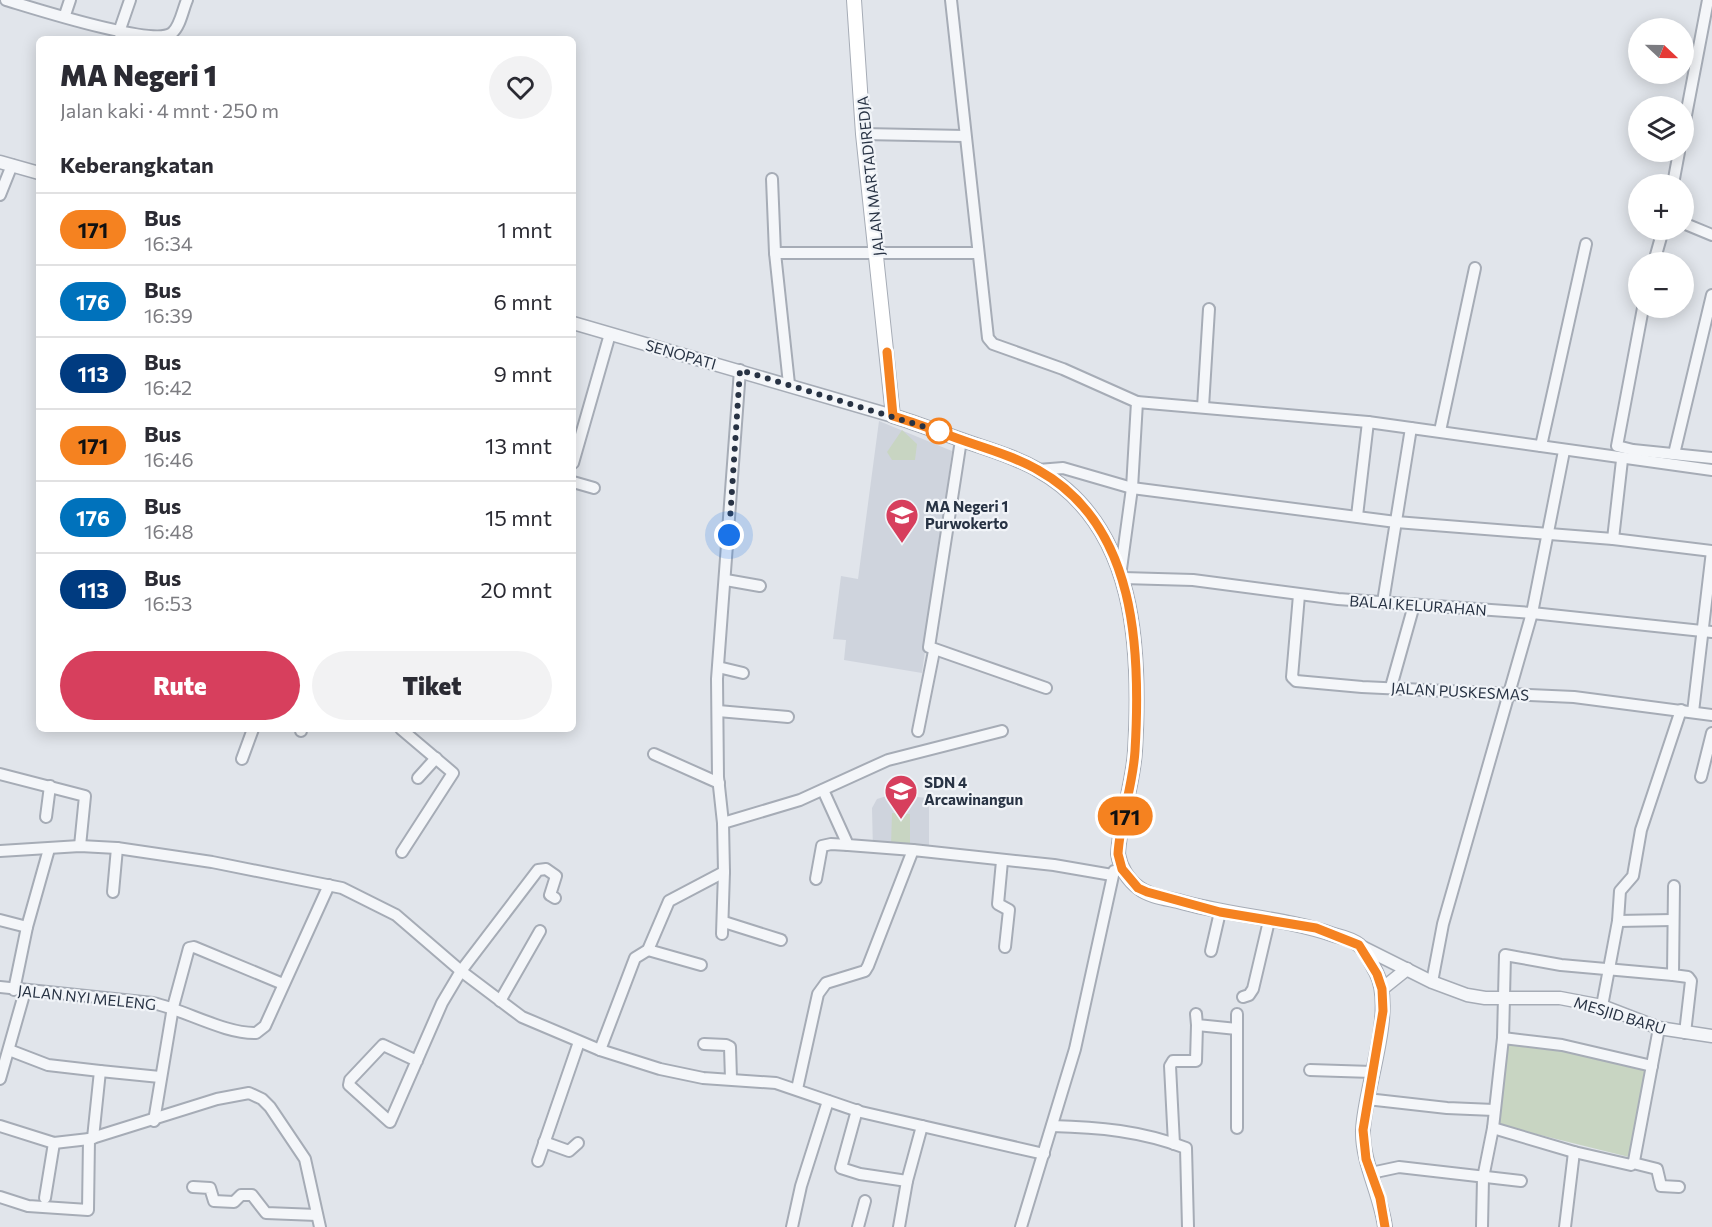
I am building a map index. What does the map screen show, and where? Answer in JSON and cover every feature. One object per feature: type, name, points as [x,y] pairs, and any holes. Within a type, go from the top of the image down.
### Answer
[{"type":"main road","name":"JALAN MARTADIREDJA","points":[[854,0],[863,134],[893,416]]},
{"type":"main road","points":[[893,416],[1038,470],[1079,501],[1105,535],[1122,574],[1129,603],[1133,656],[1135,750],[1116,869],[1143,891],[1220,912],[1316,928],[1359,945],[1377,974],[1382,989],[1383,1011],[1367,1099],[1364,1139],[1371,1173],[1380,1198],[1385,1227]]},
{"type":"street","points":[[65,15],[70,0]]},
{"type":"street","points":[[119,32],[130,0]]},
{"type":"street","points":[[11,1],[119,32],[168,36],[176,29],[187,0]]},
{"type":"street","points":[[951,0],[987,333],[993,344],[1063,369],[1137,402],[1368,422],[1541,446],[1622,460],[1712,470]]},
{"type":"street","points":[[1690,96],[1708,0]]},
{"type":"street","points":[[863,134],[964,136]]},
{"type":"street","points":[[0,195],[6,163],[36,172]]},
{"type":"street","points":[[772,179],[775,253],[789,384]]},
{"type":"street","points":[[1694,228],[1712,235]]},
{"type":"street","points":[[1541,446],[1586,244]]},
{"type":"street","points":[[775,253],[978,254]]},
{"type":"street","points":[[1440,431],[1475,268]]},
{"type":"street","points":[[1674,454],[1712,295]]},
{"type":"street","points":[[1203,407],[1209,309]]},
{"type":"street","points":[[1641,318],[1617,446],[1712,458]]},
{"type":"street","name":"SENOPATI","points":[[576,324],[893,416]]},
{"type":"street","points":[[576,453],[610,334]]},
{"type":"street","points":[[722,934],[724,872],[723,823],[718,783],[718,667],[740,370]]},
{"type":"street","points":[[1122,574],[1132,488],[1137,402]]},
{"type":"street","points":[[1357,516],[1368,422]]},
{"type":"street","points":[[1383,602],[1406,474],[1411,428]]},
{"type":"street","points":[[961,440],[928,648],[1046,688]]},
{"type":"street","points":[[1432,982],[1443,924],[1532,613],[1564,451]]},
{"type":"street","points":[[1613,539],[1622,460]]},
{"type":"street","points":[[1038,470],[1063,468],[1132,488],[1396,522],[1613,539],[1712,551],[1707,632],[1687,711],[1641,830],[1635,869],[1629,883],[1620,891],[1618,921],[1602,1006]]},
{"type":"street","points":[[576,483],[594,488]]},
{"type":"street","name":"BALAI KELURAHAN","points":[[1122,574],[1193,580],[1299,595],[1532,613],[1707,632]]},
{"type":"street","points":[[726,580],[760,586]]},
{"type":"street","name":"JALAN PUSKESMAS","points":[[1299,595],[1292,680],[1362,687],[1574,697],[1712,715]]},
{"type":"street","points":[[1391,687],[1414,604]]},
{"type":"street","points":[[918,731],[934,651]]},
{"type":"street","points":[[718,667],[742,673]]},
{"type":"street","points":[[718,711],[788,717]]},
{"type":"street","points":[[723,823],[800,800],[888,760],[1002,730]]},
{"type":"street","points":[[242,759],[252,732]]},
{"type":"street","points":[[402,852],[453,775],[452,770],[405,732]]},
{"type":"street","points":[[1701,777],[1712,733]]},
{"type":"street","points":[[654,754],[718,783]]},
{"type":"street","points":[[418,778],[436,758]]},
{"type":"street","points":[[0,774],[85,796],[80,846]]},
{"type":"street","points":[[46,817],[50,786]]},
{"type":"street","points":[[823,790],[848,845]]},
{"type":"street","points":[[816,879],[822,846],[831,844],[913,850],[1002,861],[1116,869],[1083,1017],[1021,1227]]},
{"type":"street","points":[[0,851],[80,846],[117,848],[189,858],[329,885],[355,893],[396,915],[461,971],[500,1001],[534,1023],[600,1050],[660,1070],[703,1078],[755,1080],[797,1089],[857,1110],[1044,1154]]},
{"type":"street","points":[[113,892],[117,848]]},
{"type":"street","points":[[0,1079],[9,1050],[20,991],[27,927],[49,849]]},
{"type":"street","points":[[797,1089],[818,994],[826,983],[865,971],[913,850]]},
{"type":"street","points":[[1002,861],[998,904],[1009,910],[1005,947]]},
{"type":"street","points":[[417,1061],[383,1045],[350,1080],[349,1084],[390,1122],[417,1061],[432,1022],[461,971],[537,870],[546,869],[556,876],[550,895],[555,898]]},
{"type":"street","points":[[600,1050],[635,958],[648,950],[669,901],[724,872]]},
{"type":"street","name":"JALAN NYI MELENG","points":[[0,987],[173,1007],[242,1032],[256,1033],[265,1026],[329,885]]},
{"type":"street","points":[[1673,975],[1674,886]]},
{"type":"street","points":[[1211,951],[1220,912]]},
{"type":"street","points":[[0,920],[27,927]]},
{"type":"street","points":[[1618,921],[1672,920]]},
{"type":"street","points":[[1243,997],[1249,995],[1253,989],[1269,921]]},
{"type":"street","points":[[724,922],[781,940]]},
{"type":"street","points":[[500,1001],[540,931]]},
{"type":"street","name":"MESJID BARU","points":[[1359,945],[1432,982],[1467,995],[1485,998],[1560,998],[1602,1006],[1659,1028],[1712,1036]]},
{"type":"street","points":[[155,1112],[173,1007],[186,955],[192,946],[283,984]]},
{"type":"street","points":[[648,950],[701,965]]},
{"type":"street","points":[[1482,1227],[1483,1178],[1493,1128],[1503,1038],[1507,953],[1545,963],[1609,967],[1691,979],[1685,1033]]},
{"type":"street","points":[[1382,989],[1407,969]]},
{"type":"street","points":[[1237,1014],[1237,1128]]},
{"type":"street","points":[[1174,1144],[1170,1066],[1173,1061],[1196,1061],[1196,1019],[1237,1029]]},
{"type":"street","points":[[1633,1163],[1659,1028]]},
{"type":"street","points":[[1503,1038],[1562,1046],[1652,1066]]},
{"type":"street","points":[[538,1161],[579,1042]]},
{"type":"street","points":[[704,1044],[730,1047],[731,1079]]},
{"type":"street","points":[[9,1050],[48,1065],[160,1077]]},
{"type":"street","points":[[1310,1070],[1372,1072]]},
{"type":"street","points":[[0,1197],[28,1206],[88,1210],[92,1134],[100,1071]]},
{"type":"street","points":[[0,1126],[54,1143],[92,1134],[155,1112],[241,1093],[256,1095],[270,1107],[304,1159],[320,1227]]},
{"type":"street","points":[[1367,1099],[1437,1107],[1494,1110]]},
{"type":"street","points":[[792,1227],[801,1186],[828,1101]]},
{"type":"street","points":[[857,1110],[841,1168],[860,1174],[908,1181]]},
{"type":"street","points":[[899,1227],[922,1126]]},
{"type":"street","points":[[1052,1126],[1120,1130],[1187,1149],[1188,1227]]},
{"type":"street","points":[[1493,1128],[1574,1152],[1657,1169],[1660,1185],[1679,1187]]},
{"type":"street","points":[[544,1142],[569,1151],[578,1143]]},
{"type":"street","points":[[45,1198],[54,1143]]},
{"type":"street","points":[[1565,1227],[1574,1152]]},
{"type":"street","points":[[1371,1173],[1399,1167],[1521,1181]]},
{"type":"street","points":[[193,1187],[210,1188],[214,1201],[224,1203],[234,1202],[240,1195],[252,1195],[266,1213],[317,1215]]},
{"type":"street","points":[[858,1227],[865,1201]]},
{"type":"shaded area","name":"MA Negeri 1 Purwokerto","points":[[879,421],[952,451],[922,673],[844,660],[846,640],[833,639],[841,576],[858,579]]},
{"type":"shaded area","name":"SDN 4 Arcawinangun","points":[[890,795],[929,798],[929,851],[873,851],[872,808],[877,799]]},
{"type":"green space","points":[[902,430],[917,444],[915,460],[892,460],[887,452]]},
{"type":"green space","points":[[892,813],[910,814],[910,847],[891,846]]},
{"type":"green space","points":[[1510,1036],[1657,1069],[1640,1146],[1633,1158],[1496,1124]]},
{"type":"bus line","name":"171","points":[[887,352],[893,416],[1006,455],[1059,483],[1093,517],[1105,535],[1121,569],[1129,603],[1135,673],[1135,750],[1118,854],[1122,869],[1138,888],[1147,892],[1204,909],[1316,928],[1347,939],[1359,945],[1377,974],[1382,989],[1383,1011],[1363,1130],[1366,1159],[1380,1198],[1385,1227]]},
{"type":"place","name":"MA Negeri 1 Purwokerto","points":[[902,544]]},
{"type":"place","name":"SDN 4 Arcawinangun","points":[[901,820]]},
{"type":"route","points":[[729,535],[740,370],[941,432],[939,431]]}]
